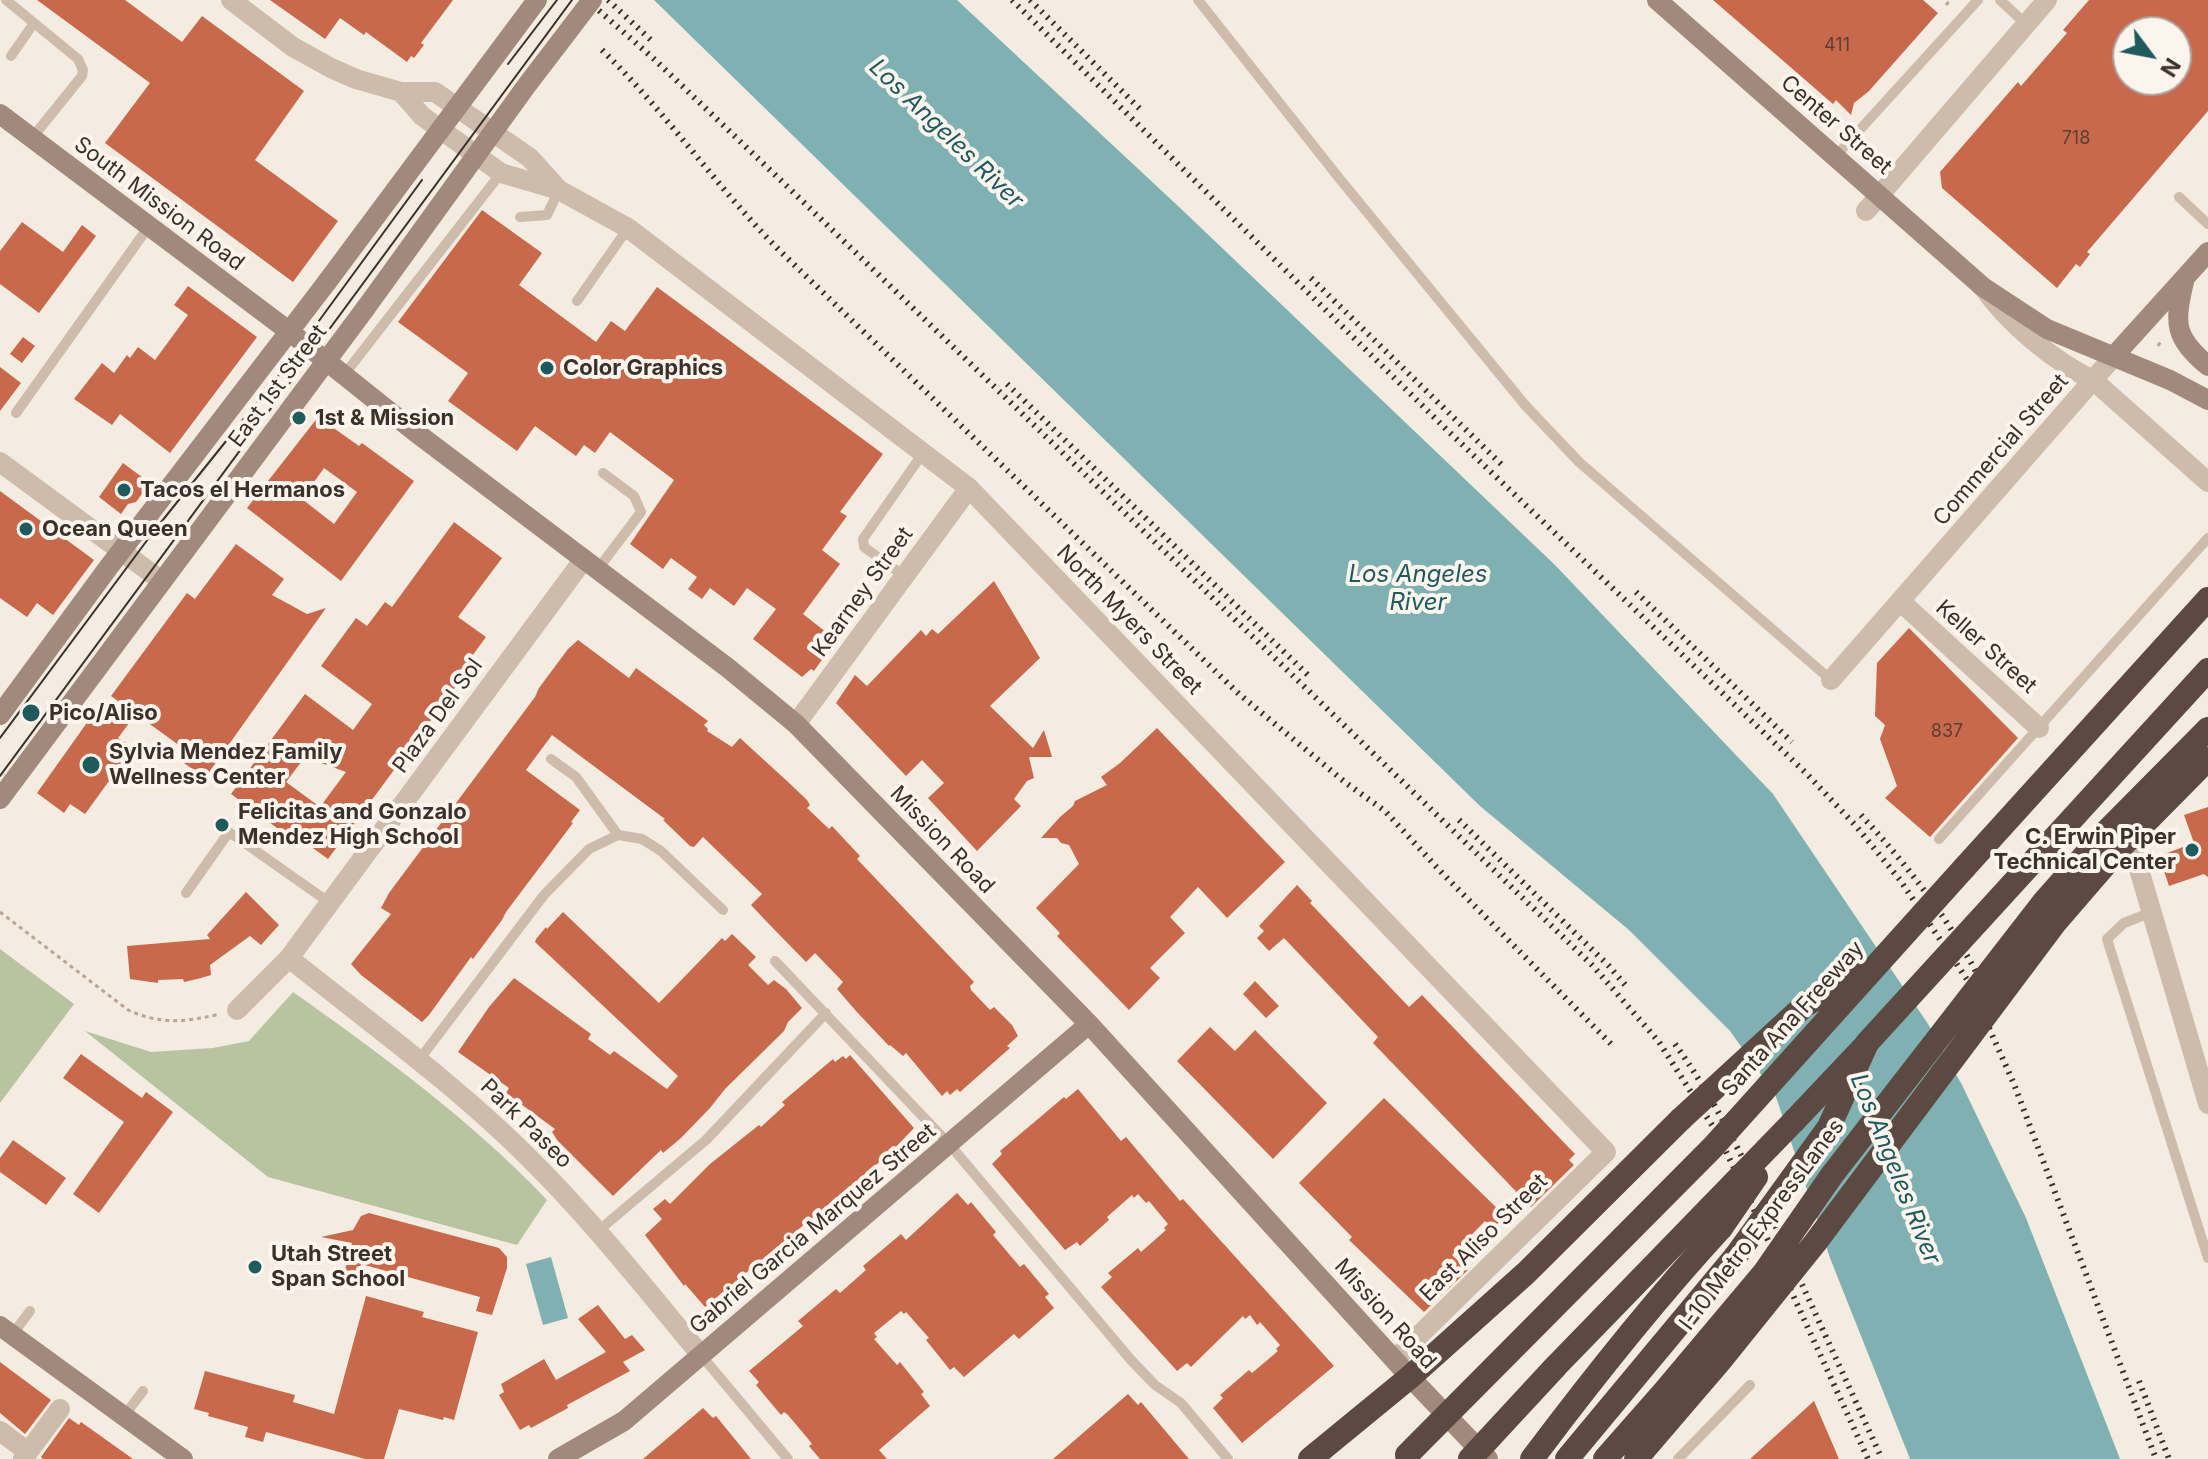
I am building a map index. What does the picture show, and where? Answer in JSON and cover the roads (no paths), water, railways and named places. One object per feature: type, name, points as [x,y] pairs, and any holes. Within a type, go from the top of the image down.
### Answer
[{"type":"highway","name":"Santa Ana Freeway","points":[[1404,1458],[1713,1147],[2208,599]]},
{"type":"highway","points":[[1470,1459],[1867,1043],[2208,670]]},
{"type":"highway","name":"I-10 Metro ExpressLanes","points":[[1605,1459],[1764,1273],[1832,1175],[2043,903],[2104,834],[2208,729]]},
{"type":"highway","points":[[1636,1459],[1781,1285],[2054,924],[2117,851],[2208,759]]},
{"type":"highway","points":[[1310,1459],[1402,1368],[1526,1273],[1681,1119],[1805,1005],[1878,963]]},
{"type":"highway","points":[[1567,1459],[1735,1257],[1829,1127],[1867,1043]]},
{"type":"highway","points":[[1532,1459],[1675,1277],[1721,1228],[1794,1121]]},
{"type":"main road","name":"East 1st Street","points":[[0,715],[537,0]]},
{"type":"main road","name":"East 1st Street","points":[[0,799],[592,0]]},
{"type":"main road","name":"Center Street","points":[[1666,3],[1835,157],[1873,203],[1983,287],[2047,329],[2208,400]]},
{"type":"main road","name":"South Mission Road","points":[[0,114],[290,332]]},
{"type":"main road","name":"Commercial Street","points":[[2114,356],[2208,252]]},
{"type":"main road","points":[[2186,278],[2178,309],[2178,328],[2188,345],[2208,366]]},
{"type":"main road","name":"Mission Road","points":[[290,332],[728,668],[796,724],[1089,1024],[1488,1459]]},
{"type":"main road","name":"Gabriel Garcia Marquez Street","points":[[558,1459],[624,1421],[1089,1024]]},
{"type":"main road","points":[[6,1331],[183,1459]]},
{"type":"street","name":"North Myers Street","points":[[231,0],[293,47],[331,68],[401,92],[435,92],[521,151],[559,190]]},
{"type":"street","points":[[1873,203],[2047,0]]},
{"type":"street","name":"North Myers Street","points":[[401,92],[422,116],[501,173],[559,190],[628,228],[969,488],[1606,1152]]},
{"type":"street","name":"Center Street","points":[[1983,287],[1998,309],[2070,369],[2093,380],[2208,482]]},
{"type":"street","name":"Commercial Street","points":[[1831,680],[2114,356]]},
{"type":"street","points":[[0,462],[162,581]]},
{"type":"street","name":"Kearney Street","points":[[796,724],[969,488]]},
{"type":"street","name":"Plaza Del Sol","points":[[237,1010],[289,958],[591,564]]},
{"type":"street","name":"Keller Street","points":[[1900,601],[2039,728]]},
{"type":"street","points":[[2208,771],[2177,782],[2154,801],[2142,819],[2135,838],[2136,859],[2208,1104]]},
{"type":"street","name":"Park Paseo","points":[[289,958],[419,1060],[520,1149],[598,1231],[701,1355]]},
{"type":"street","name":"East Aliso Street","points":[[1402,1368],[1606,1152]]},
{"type":"street","points":[[0,1431],[26,1456],[60,1409]]},
{"type":"lane","points":[[6,0],[78,59],[83,70],[82,76],[32,138]]},
{"type":"lane","points":[[1198,0],[1525,405],[1579,462],[1831,680]]},
{"type":"lane","points":[[1835,157],[1978,0]]},
{"type":"lane","points":[[2000,0],[2026,24]]},
{"type":"lane","points":[[11,56],[34,23]]},
{"type":"lane","points":[[344,375],[501,173]]},
{"type":"lane","points":[[520,217],[547,215],[559,190]]},
{"type":"lane","points":[[2179,197],[2208,224]]},
{"type":"lane","points":[[16,413],[149,226]]},
{"type":"lane","points":[[577,301],[628,228]]},
{"type":"lane","points":[[904,576],[864,547],[863,539],[923,453]]},
{"type":"lane","points":[[591,564],[641,512],[634,496],[603,473]]},
{"type":"lane","points":[[1939,839],[2208,538]]},
{"type":"lane","points":[[551,759],[576,777],[618,835]]},
{"type":"lane","points":[[186,893],[229,832],[330,903]]},
{"type":"lane","points":[[419,1060],[544,895],[589,849],[618,835],[642,839],[661,851],[723,910]]},
{"type":"lane","points":[[2152,912],[2124,923],[2107,939],[2208,1258]]},
{"type":"lane","points":[[775,961],[950,1145],[1131,1360],[1155,1385],[1181,1403],[1228,1459]]},
{"type":"lane","points":[[598,1231],[706,1140],[826,1013]]},
{"type":"lane","points":[[6,1331],[30,1311]]},
{"type":"lane","points":[[701,1355],[788,1459]]},
{"type":"lane","points":[[1678,1459],[1750,1385]]},
{"type":"lane","points":[[124,1416],[143,1391]]},
{"type":"water","name":"Los Angeles River","points":[[654,0],[957,0],[1555,565],[1773,794],[1928,1024],[1962,1085],[2026,1218],[2120,1459],[1910,1459],[1830,1258],[1775,1094],[1730,1031],[1629,930],[1480,806]]},
{"type":"water","points":[[551,1257],[568,1318],[543,1325],[526,1264]]},
{"type":"tram line","points":[[508,64],[557,0]]},
{"type":"tram line","points":[[0,776],[572,0]]},
{"type":"tram line","points":[[0,738],[154,531],[283,370],[422,180]]},
{"type":"railway","points":[[587,0],[654,59],[792,191],[1593,966],[1659,1042],[1717,1133],[1868,1459]]},
{"type":"railway","points":[[608,0],[653,42]]},
{"type":"railway","points":[[1012,0],[1446,429],[1806,773],[1856,826],[1900,880],[1968,981],[2014,1084],[2156,1459]]},
{"type":"railway","points":[[1030,0],[1143,112]]},
{"type":"railway","points":[[602,50],[781,252],[1239,694],[1346,783],[1385,811],[1612,1045]]},
{"type":"railway","points":[[1311,278],[1503,466]]},
{"type":"railway","points":[[1007,384],[1309,676]]},
{"type":"railway","points":[[1636,592],[1792,742]]},
{"type":"railway","points":[[1861,815],[1930,898],[1985,990]]},
{"type":"railway","points":[[1459,820],[1626,986]]},
{"type":"railway","points":[[1675,1044],[1720,1115],[1758,1190]]},
{"type":"railway","points":[[1772,1219],[1882,1459]]},
{"type":"railway","points":[[2139,1381],[2169,1459]]},
{"type":"place","name":"Color Graphics","points":[[547,368]]},
{"type":"place","name":"1st & Mission","points":[[299,418]]},
{"type":"place","name":"Tacos el Hermanos","points":[[124,490]]},
{"type":"place","name":"Ocean Queen","points":[[26,529]]},
{"type":"place","name":"Pico/Aliso","points":[[31,713]]},
{"type":"place","name":"Sylvia Mendez Family Wellness Center","points":[[91,765]]},
{"type":"place","name":"Felicitas and Gonzalo Mendez High School","points":[[222,825]]},
{"type":"place","name":"C. Erwin Piper Technical Center","points":[[2192,850]]},
{"type":"place","name":"Utah Street Span School","points":[[255,1267]]}]
